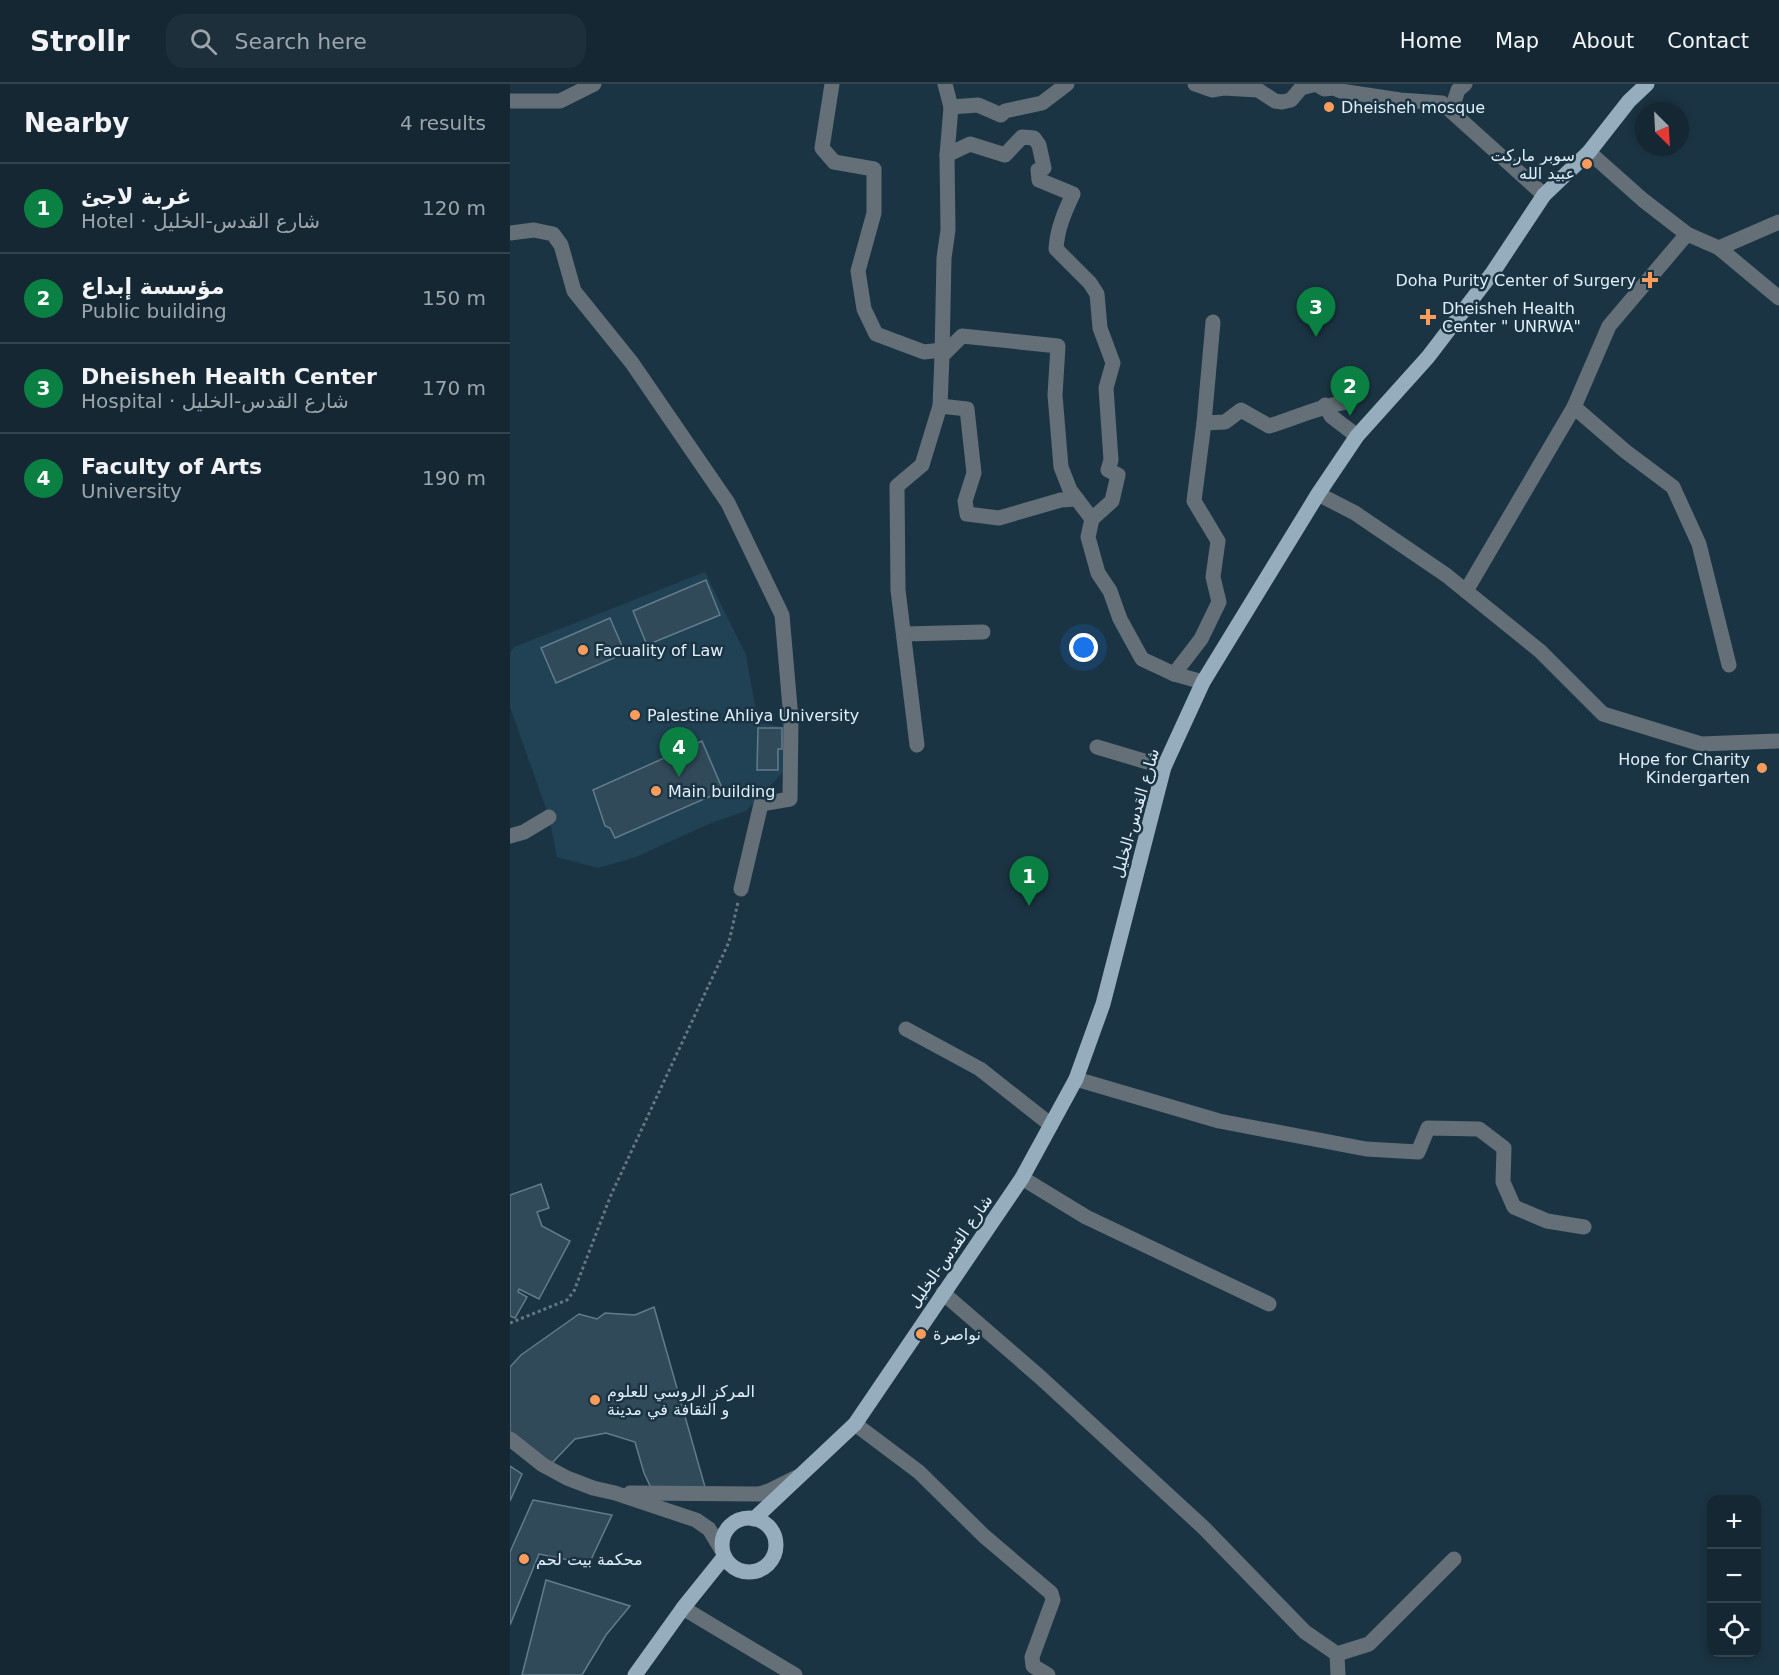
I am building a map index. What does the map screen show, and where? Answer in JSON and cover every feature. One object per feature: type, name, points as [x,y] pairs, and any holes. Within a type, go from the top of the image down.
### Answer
[{"type":"main road","name":"شارع القدس-الخليل","points":[[754,1519],[855,1424],[1022,1178],[1076,1079],[1103,1005],[1164,767],[1203,682],[1318,494],[1357,436],[1442,338],[1493,272],[1544,195],[1589,152],[1629,101],[1647,84]]},
{"type":"main road","points":[[635,1675],[722,1553],[722,1539],[731,1524],[740,1520],[754,1519],[772,1531],[775,1540],[774,1557],[769,1564],[753,1572],[744,1573],[736,1570],[722,1553]]},
{"type":"street","points":[[510,101],[560,101],[594,84]]},
{"type":"street","points":[[832,84],[822,148],[834,162],[874,169],[874,213],[858,271],[864,309],[876,334],[924,352],[942,353],[962,336],[1058,346],[1055,395],[1061,466],[1070,490],[1092,519]]},
{"type":"street","points":[[917,745],[898,590],[897,486],[922,465],[940,406],[944,258],[948,230],[947,155],[951,107],[945,84]]},
{"type":"street","points":[[951,107],[978,105],[1001,116],[1005,111],[1042,103],[1067,84]]},
{"type":"street","points":[[1195,84],[1212,90],[1237,87],[1258,90],[1275,101],[1282,102],[1290,100],[1301,88],[1316,84],[1324,89],[1334,88],[1400,100],[1442,103],[1544,195]]},
{"type":"street","points":[[1451,111],[1458,90],[1465,84]]},
{"type":"street","points":[[947,155],[970,144],[1005,155],[1022,137],[1034,138],[1039,145],[1044,168],[1038,170],[1039,180],[1073,194],[1065,210],[1056,249],[1090,283],[1097,294],[1100,328],[1113,363],[1106,388],[1110,450],[1108,470],[1118,475],[1112,501],[1092,519],[1088,537],[1098,573],[1110,591],[1120,619],[1142,659],[1174,674],[1203,682]]},
{"type":"street","points":[[1589,152],[1643,200],[1688,234],[1719,248],[1779,298]]},
{"type":"street","points":[[1719,248],[1779,222]]},
{"type":"street","points":[[510,233],[534,230],[553,234],[561,245],[574,291],[632,363],[728,503],[782,615],[791,719],[790,799],[761,804],[741,889]]},
{"type":"street","points":[[1466,591],[1574,407],[1609,326],[1688,234]]},
{"type":"street","points":[[1174,674],[1201,639],[1219,602],[1214,577],[1218,541],[1194,501],[1213,322]]},
{"type":"street","points":[[1204,423],[1225,422],[1241,410],[1269,426],[1299,417],[1325,405],[1347,402]]},
{"type":"street","points":[[1325,405],[1331,416],[1357,436]]},
{"type":"street","points":[[940,406],[967,410],[974,473],[965,501],[967,514],[999,518],[1061,500],[1077,499]]},
{"type":"street","points":[[1574,407],[1625,451],[1673,487],[1699,544],[1730,665]]},
{"type":"street","points":[[1318,494],[1354,513],[1466,591],[1540,651],[1604,714],[1701,744],[1777,741]]},
{"type":"street","points":[[904,634],[983,632]]},
{"type":"street","points":[[1097,747],[1164,767]]},
{"type":"street","points":[[510,836],[524,832],[549,817]]},
{"type":"street","points":[[906,1029],[980,1069],[1051,1125]]},
{"type":"street","points":[[1076,1079],[1219,1121],[1366,1149],[1418,1152],[1428,1128],[1479,1129],[1504,1148],[1503,1182],[1514,1207],[1547,1221],[1584,1227]]},
{"type":"street","points":[[1022,1178],[1086,1217],[1269,1304]]},
{"type":"street","points":[[943,1293],[1041,1377],[1132,1464],[1204,1528],[1305,1632],[1337,1654]]},
{"type":"street","points":[[855,1424],[919,1472],[984,1536],[1051,1593],[1053,1600],[1032,1657],[1033,1666],[1048,1675]]},
{"type":"street","points":[[510,1439],[543,1466],[593,1488],[615,1492],[759,1494],[797,1477]]},
{"type":"street","points":[[615,1492],[696,1520],[709,1529],[722,1553]]},
{"type":"street","points":[[1337,1654],[1369,1644],[1454,1559]]},
{"type":"street","points":[[682,1608],[795,1675]]},
{"type":"street","points":[[1337,1654],[1338,1675]]},
{"type":"path","points":[[510,1323],[567,1300],[574,1291],[611,1195],[729,942],[741,889]]},
{"type":"shaded area","name":"Palestine Ahliya University","points":[[705,572],[746,655],[758,723],[784,727],[785,770],[746,811],[709,824],[636,857],[598,868],[557,857],[549,817],[510,707],[510,653],[514,647]]},
{"type":"building","points":[[706,580],[720,615],[647,645],[633,611]]},
{"type":"building","name":"Facuality of Law","points":[[610,618],[625,653],[556,683],[541,648]]},
{"type":"building","points":[[758,728],[782,728],[782,749],[778,749],[778,770],[757,770]]},
{"type":"building","name":"Main building","points":[[702,741],[722,788],[718,793],[615,838],[610,828],[605,826],[593,790]]},
{"type":"building","points":[[541,1184],[549,1208],[537,1212],[542,1226],[570,1241],[539,1299],[519,1289],[518,1292],[527,1297],[515,1318],[510,1316],[510,1195]]},
{"type":"building","name":"المركز الروسي للعلوم و الثقافة في مدينة","points":[[654,1307],[705,1487],[652,1490],[644,1473],[635,1442],[606,1433],[575,1439],[551,1464],[510,1432],[510,1367],[521,1355],[579,1314],[597,1319],[605,1313],[635,1315]]},
{"type":"building","points":[[510,1466],[522,1474],[510,1501]]},
{"type":"building","name":"محكمة بيت لحم","points":[[533,1500],[612,1515],[589,1564],[539,1554],[510,1625],[510,1552]]},
{"type":"building","points":[[546,1580],[630,1606],[606,1635],[582,1675],[522,1675]]},
{"type":"place","name":"Dheisheh mosque","points":[[1329,107]]},
{"type":"place","name":"سوبر ماركت عبيد الله","points":[[1587,164]]},
{"type":"place","name":"Doha Purity Center of Surgery","points":[[1650,280]]},
{"type":"place","name":"Dheisheh Health Center \" UNRWA\"","points":[[1428,317]]},
{"type":"place","name":"Dheisheh Health Center","points":[[1316,337]]},
{"type":"place","name":"مؤسسة إبداع","points":[[1350,416]]},
{"type":"place","name":"Facuality of Law","points":[[583,650]]},
{"type":"place","name":"Palestine Ahliya University","points":[[635,715]]},
{"type":"place","name":"Hope for Charity Kindergarten","points":[[1762,768]]},
{"type":"place","name":"Faculty of Arts","points":[[679,777]]},
{"type":"place","name":"Main building","points":[[656,791]]},
{"type":"place","name":"غربة لاجئ","points":[[1029,906]]},
{"type":"place","name":"نواصرة","points":[[921,1334]]},
{"type":"place","name":"المركز الروسي للعلوم و الثقافة في مدينة","points":[[595,1400]]},
{"type":"place","name":"محكمة بيت لحم","points":[[524,1559]]}]
